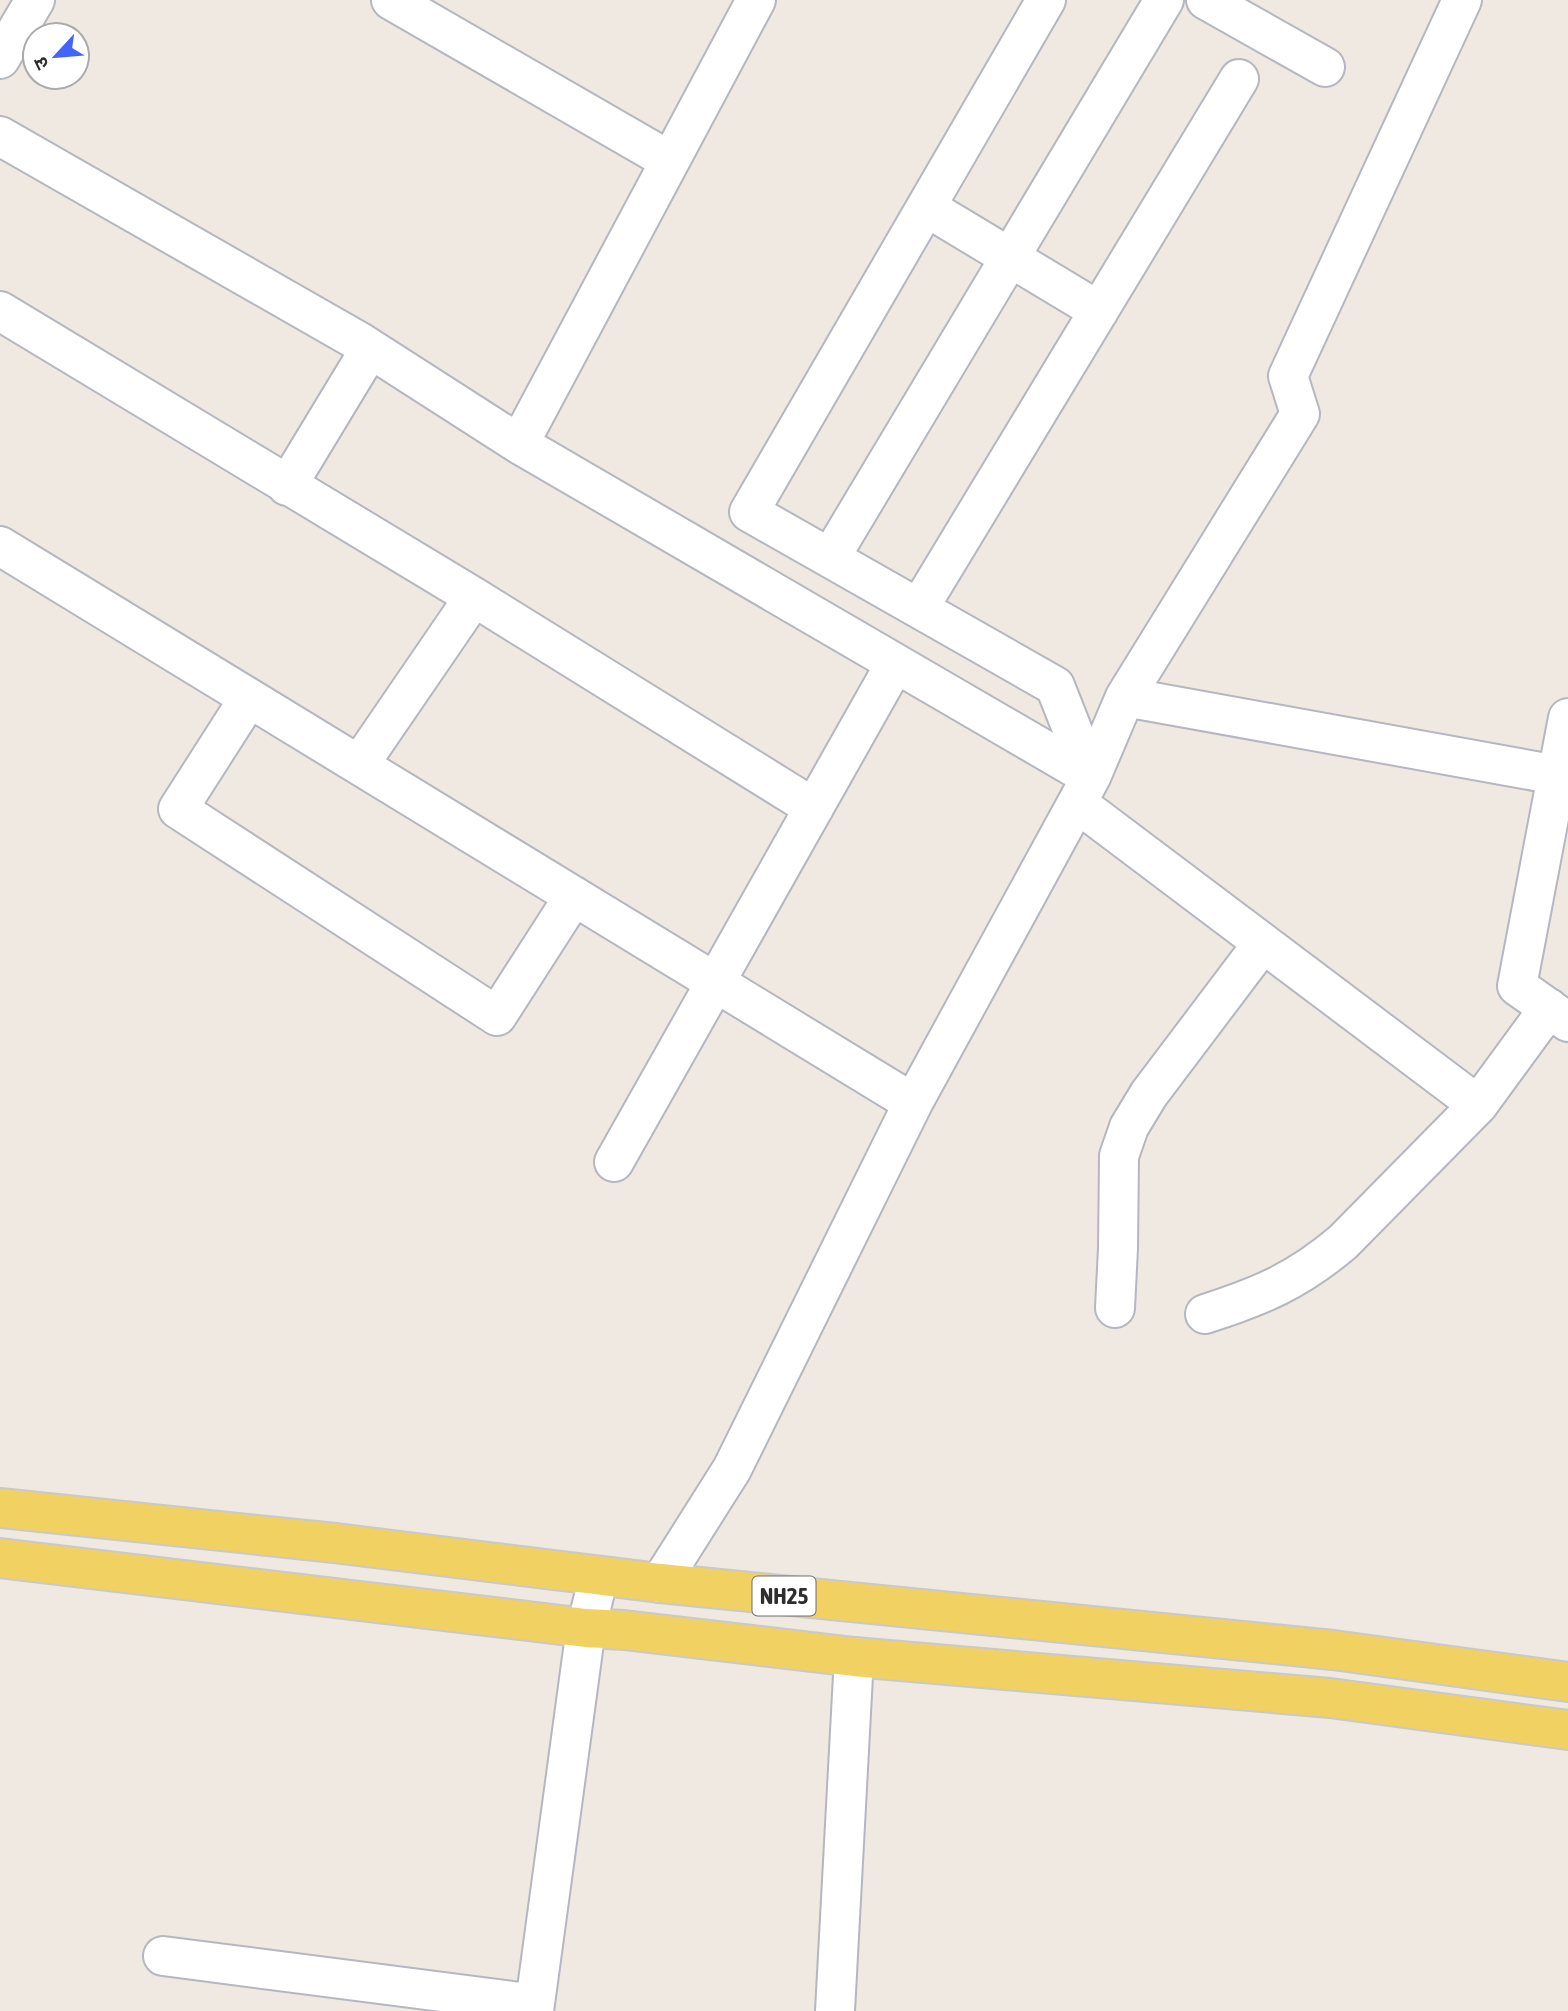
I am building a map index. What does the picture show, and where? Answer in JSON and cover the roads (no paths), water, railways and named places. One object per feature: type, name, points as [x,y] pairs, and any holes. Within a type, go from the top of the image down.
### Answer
[{"type":"main road","name":"NH25","points":[[0,1508],[335,1543],[660,1583],[1334,1650],[1568,1682]]},
{"type":"main road","name":"NH25","points":[[0,1558],[586,1628],[854,1657],[1330,1699],[1568,1730]]},
{"type":"street","points":[[0,59],[34,0]]},
{"type":"street","points":[[391,0],[670,161]]},
{"type":"street","points":[[519,444],[756,0]]},
{"type":"street","points":[[1046,0],[749,512],[1055,686],[1084,790]]},
{"type":"street","points":[[830,558],[1164,0]]},
{"type":"street","points":[[1206,0],[1325,67]]},
{"type":"street","points":[[660,1583],[732,1468],[912,1103],[1084,790],[1125,697],[1300,414],[1288,376],[1462,0]]},
{"type":"street","points":[[919,608],[1239,79]]},
{"type":"street","points":[[0,136],[370,349],[519,444],[895,664],[1084,790],[1263,943],[1478,1105]]},
{"type":"street","points":[[926,207],[1098,311]]},
{"type":"street","points":[[0,311],[474,597],[814,808]]},
{"type":"street","points":[[287,486],[370,349]]},
{"type":"street","points":[[0,545],[912,1103]]},
{"type":"street","points":[[359,765],[474,597]]},
{"type":"street","points":[[614,1162],[895,664]]},
{"type":"street","points":[[1125,697],[1557,775]]},
{"type":"street","points":[[249,698],[178,809],[498,1016],[575,896]]},
{"type":"street","points":[[1205,1314],[1256,1297],[1297,1277],[1320,1261],[1478,1105],[1559,1015],[1517,985],[1568,718]]},
{"type":"street","points":[[1115,1308],[1119,1156],[1129,1127],[1149,1094],[1263,943]]},
{"type":"street","points":[[163,1956],[535,2008],[586,1628],[599,1576]]},
{"type":"street","points":[[835,2011],[854,1657]]},
{"type":"street","points":[[356,2011],[384,1985]]}]
